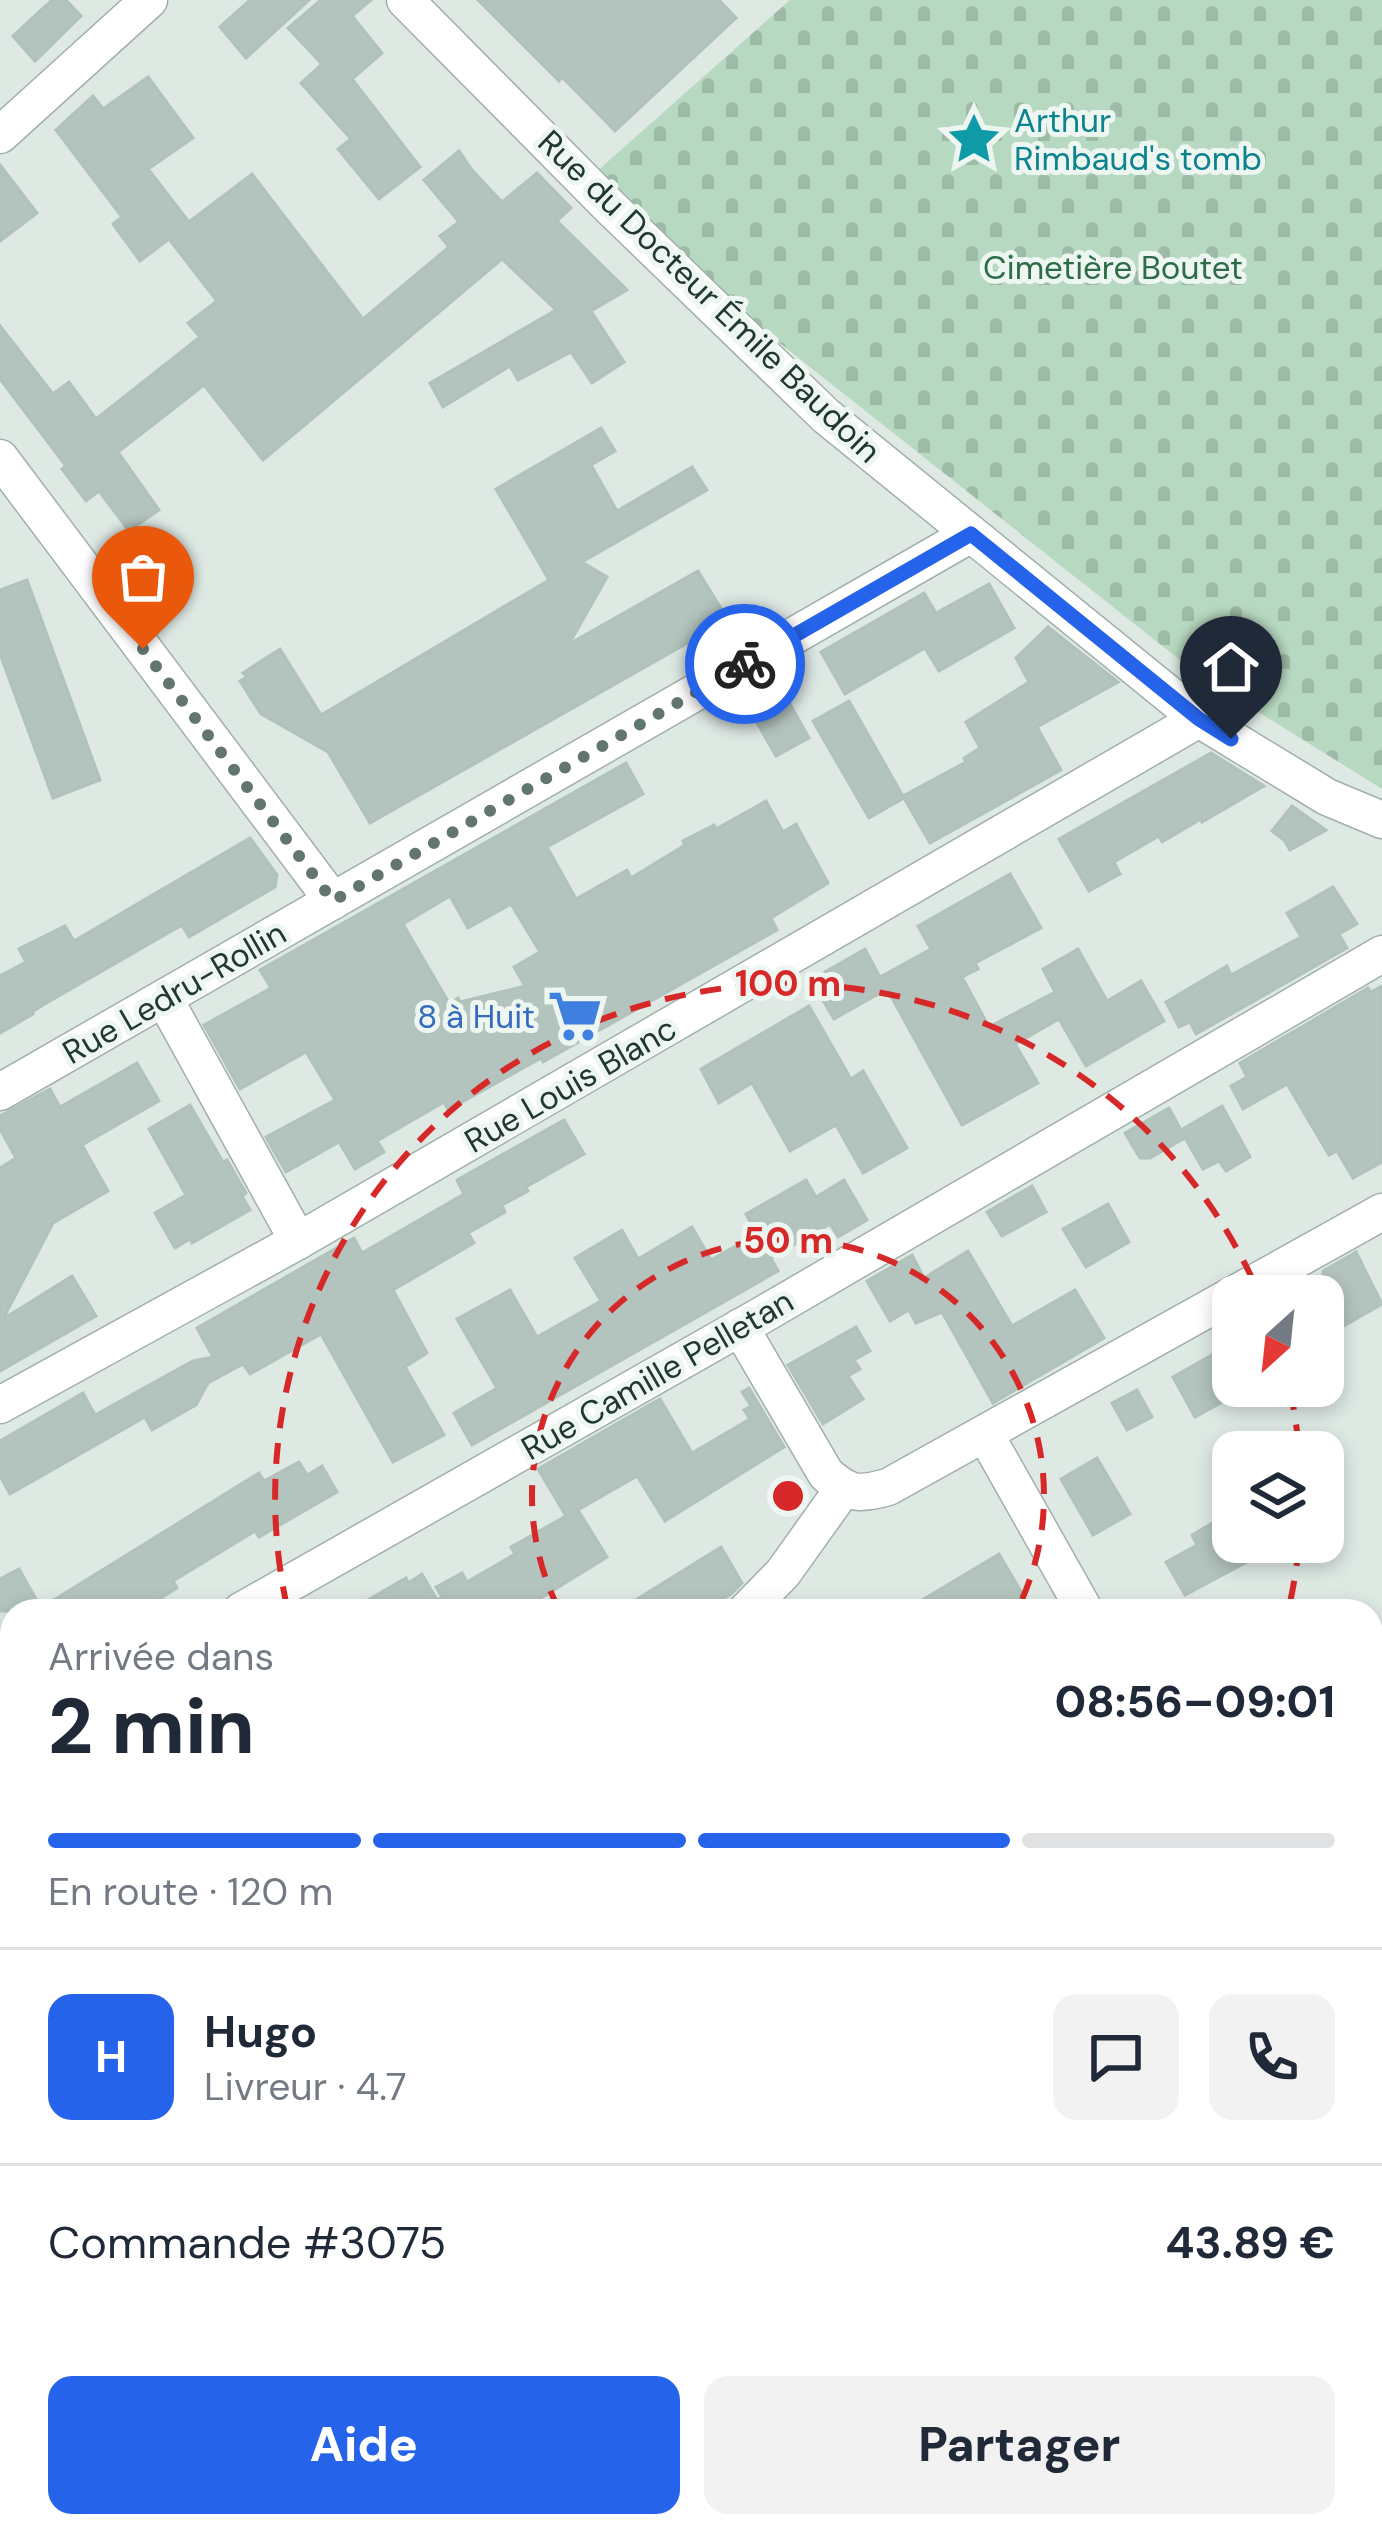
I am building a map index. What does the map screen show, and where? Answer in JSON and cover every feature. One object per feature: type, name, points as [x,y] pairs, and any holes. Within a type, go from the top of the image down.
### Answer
[{"type":"street","points":[[0,135],[149,0]]},
{"type":"street","name":"Rue du Docteur Émile Baudoin","points":[[406,0],[826,416],[1199,719],[1327,797],[1382,820]]},
{"type":"street","points":[[0,458],[333,901]]},
{"type":"street","name":"Rue Ledru-Rollin","points":[[0,1092],[971,534]]},
{"type":"street","name":"Rue Louis Blanc","points":[[0,1405],[298,1241],[1199,719]]},
{"type":"street","name":"Rue Camille Pelletan","points":[[262,1599],[1382,954]]},
{"type":"street","points":[[164,998],[298,1241]]},
{"type":"street","points":[[740,1327],[811,1454],[843,1489],[862,1494],[888,1487],[1382,1212]]},
{"type":"street","points":[[985,1434],[1078,1599]]},
{"type":"street","points":[[758,1599],[783,1574],[843,1489]]},
{"type":"green space","name":"Cimetière Boutet","points":[[790,0],[1382,0],[1382,789],[1199,675],[767,333],[595,173]]},
{"type":"building","points":[[52,0],[66,0],[81,16],[35,61],[13,36]]},
{"type":"building","points":[[250,0],[309,0],[246,58],[220,27]]},
{"type":"building","points":[[321,0],[371,0],[352,16],[382,53],[352,79],[420,167],[379,199],[338,149],[351,139],[301,83],[322,64],[288,28]]},
{"type":"building","points":[[478,0],[719,0],[736,18],[615,131]]},
{"type":"building","points":[[148,77],[193,138],[148,169],[189,222],[252,174],[363,319],[449,247],[440,236],[459,222],[424,180],[459,151],[502,202],[537,173],[571,208],[557,221],[627,290],[591,311],[624,362],[592,383],[571,352],[518,380],[510,366],[443,407],[430,383],[556,310],[502,259],[263,460],[204,385],[118,452],[159,510],[129,531],[99,491],[86,501],[62,469],[66,466],[0,379],[0,326],[53,394],[69,382],[96,419],[200,337],[188,323],[217,301],[169,239],[140,261],[113,224],[122,217],[56,130],[93,96],[103,109]]},
{"type":"building","points":[[0,165],[37,213],[0,241]]},
{"type":"building","points":[[601,428],[615,451],[591,465],[617,511],[692,467],[707,490],[582,562],[607,577],[569,644],[698,571],[728,620],[370,823],[328,752],[261,714],[240,681],[247,677],[243,673],[280,649],[321,715],[549,580],[496,489]]},
{"type":"building","points":[[157,547],[186,588],[164,603],[134,563]]},
{"type":"building","points":[[27,580],[100,780],[53,798],[0,654],[0,590]]},
{"type":"building","points":[[989,584],[1014,628],[939,671],[925,648],[845,694],[821,652],[924,593],[936,613]]},
{"type":"building","points":[[1048,627],[1118,682],[1037,727],[1061,770],[930,843],[903,796],[966,762],[964,758],[980,748],[966,722],[1029,682],[1016,658]]},
{"type":"building","points":[[786,697],[809,738],[776,756],[752,714]]},
{"type":"building","points":[[849,701],[904,798],[869,818],[813,721]]},
{"type":"building","points":[[1211,753],[1264,786],[1202,822],[1162,842],[1159,836],[1114,862],[1120,874],[1089,891],[1059,839]]},
{"type":"building","points":[[626,763],[643,794],[547,847],[576,899],[627,870],[631,878],[685,845],[683,841],[766,801],[783,832],[796,824],[828,883],[771,918],[777,930],[543,1062],[541,1058],[448,1110],[444,1102],[377,1141],[384,1152],[355,1169],[339,1142],[286,1172],[266,1137],[335,1100],[306,1052],[240,1089],[204,1025],[271,988],[260,970]],"holes":[[[450,896],[468,928],[511,904],[540,952],[514,967],[525,986],[449,1003],[403,924]]]},
{"type":"building","points":[[1292,806],[1326,830],[1290,850],[1272,831]]},
{"type":"building","points":[[250,838],[277,875],[275,887],[189,937],[182,925],[0,1033],[0,976],[26,962],[19,949],[65,926],[74,941]]},
{"type":"building","points":[[1010,874],[1041,928],[975,963],[978,969],[962,977],[989,1027],[1055,992],[1043,969],[1078,949],[1107,1001],[1141,981],[1164,1021],[1086,1066],[1059,1019],[1015,1044],[1038,1083],[962,1125],[887,989],[834,1019],[811,980],[865,949],[880,977],[931,949],[918,926]]},
{"type":"building","points":[[1333,887],[1357,924],[1339,934],[1347,948],[1196,1034],[1190,1022],[1179,1027],[1166,1002],[1227,966],[1231,975],[1301,937],[1287,913]]},
{"type":"building","points":[[1382,986],[1382,1162],[1353,1178],[1337,1151],[1329,1155],[1287,1084],[1243,1109],[1231,1086],[1247,1077],[1240,1063],[1368,988],[1371,992]]},
{"type":"building","points":[[809,1006],[851,1079],[863,1071],[907,1148],[863,1173],[836,1125],[790,1151],[752,1083],[719,1103],[701,1069]]},
{"type":"building","points":[[137,1063],[159,1101],[82,1145],[108,1191],[53,1223],[3,1319],[72,1276],[96,1316],[0,1371],[0,1168],[16,1158],[0,1129],[0,1116],[50,1089],[60,1107]]},
{"type":"building","points":[[190,1105],[246,1193],[242,1196],[250,1210],[175,1248],[155,1213],[186,1195],[149,1129]]},
{"type":"building","points":[[1222,1106],[1250,1157],[1226,1171],[1219,1161],[1203,1169],[1185,1138],[1150,1158],[1140,1158],[1125,1133],[1169,1108],[1181,1130]]},
{"type":"building","points":[[564,1120],[584,1154],[502,1205],[505,1212],[468,1233],[474,1243],[393,1290],[427,1353],[405,1367],[444,1435],[393,1462],[321,1334],[250,1374],[243,1364],[208,1383],[196,1405],[152,1430],[145,1417],[10,1494],[0,1476],[0,1441],[83,1393],[95,1415],[193,1361],[213,1357],[197,1328],[354,1238],[362,1253],[464,1194],[457,1180]]},
{"type":"building","points":[[806,1180],[816,1197],[844,1180],[867,1220],[838,1237],[830,1224],[771,1258],[778,1271],[472,1445],[454,1413],[497,1388],[457,1319],[510,1290],[537,1337],[601,1301],[575,1258],[622,1230],[638,1259],[692,1227],[711,1260],[757,1234],[746,1214]]},
{"type":"building","points":[[1032,1186],[1046,1212],[1002,1236],[987,1212]]},
{"type":"building","points":[[1108,1204],[1129,1242],[1086,1267],[1063,1229]]},
{"type":"building","points":[[968,1251],[1012,1326],[1075,1290],[1104,1338],[993,1403],[942,1312],[916,1323],[909,1310],[890,1321],[867,1281],[912,1255],[924,1278]]},
{"type":"building","points":[[1356,1252],[1382,1304],[1344,1326],[1344,1275],[1323,1275]]},
{"type":"building","points":[[856,1327],[870,1351],[854,1360],[860,1369],[848,1376],[863,1399],[823,1424],[788,1365]]},
{"type":"building","points":[[1212,1355],[1213,1407],[1195,1417],[1173,1377]]},
{"type":"building","points":[[749,1388],[784,1447],[665,1521],[637,1476],[578,1510],[607,1557],[539,1599],[439,1599],[442,1597],[436,1587],[462,1573],[467,1582],[515,1554],[511,1547],[566,1516],[538,1469],[660,1399],[692,1453],[750,1419],[744,1410],[751,1406],[742,1392]]},
{"type":"building","points":[[1137,1390],[1152,1417],[1127,1430],[1112,1403]]},
{"type":"building","points":[[1097,1458],[1130,1514],[1093,1535],[1061,1479]]},
{"type":"building","points":[[299,1462],[307,1475],[322,1466],[337,1492],[259,1537],[255,1531],[173,1581],[177,1588],[159,1599],[56,1599],[259,1473],[264,1481]]},
{"type":"building","points":[[1212,1523],[1212,1563],[1245,1563],[1185,1595],[1166,1562],[1197,1545],[1192,1535]]},
{"type":"building","points":[[721,1547],[742,1583],[723,1599],[637,1599]]},
{"type":"building","points":[[999,1554],[1023,1595],[1016,1599],[924,1599]]},
{"type":"building","points":[[19,1569],[36,1599],[0,1599],[0,1579]]},
{"type":"building","points":[[422,1574],[436,1599],[370,1599],[406,1578],[408,1583]]},
{"type":"way so far","points":[[143,649],[333,901],[745,664]]},
{"type":"place","name":"Arthur Rimbaud's tomb","points":[[974,139]]},
{"type":"place","name":"8 à Huit","points":[[575,1016]]},
{"type":"route","points":[[745,664],[971,534],[1199,719],[1231,739]]}]
